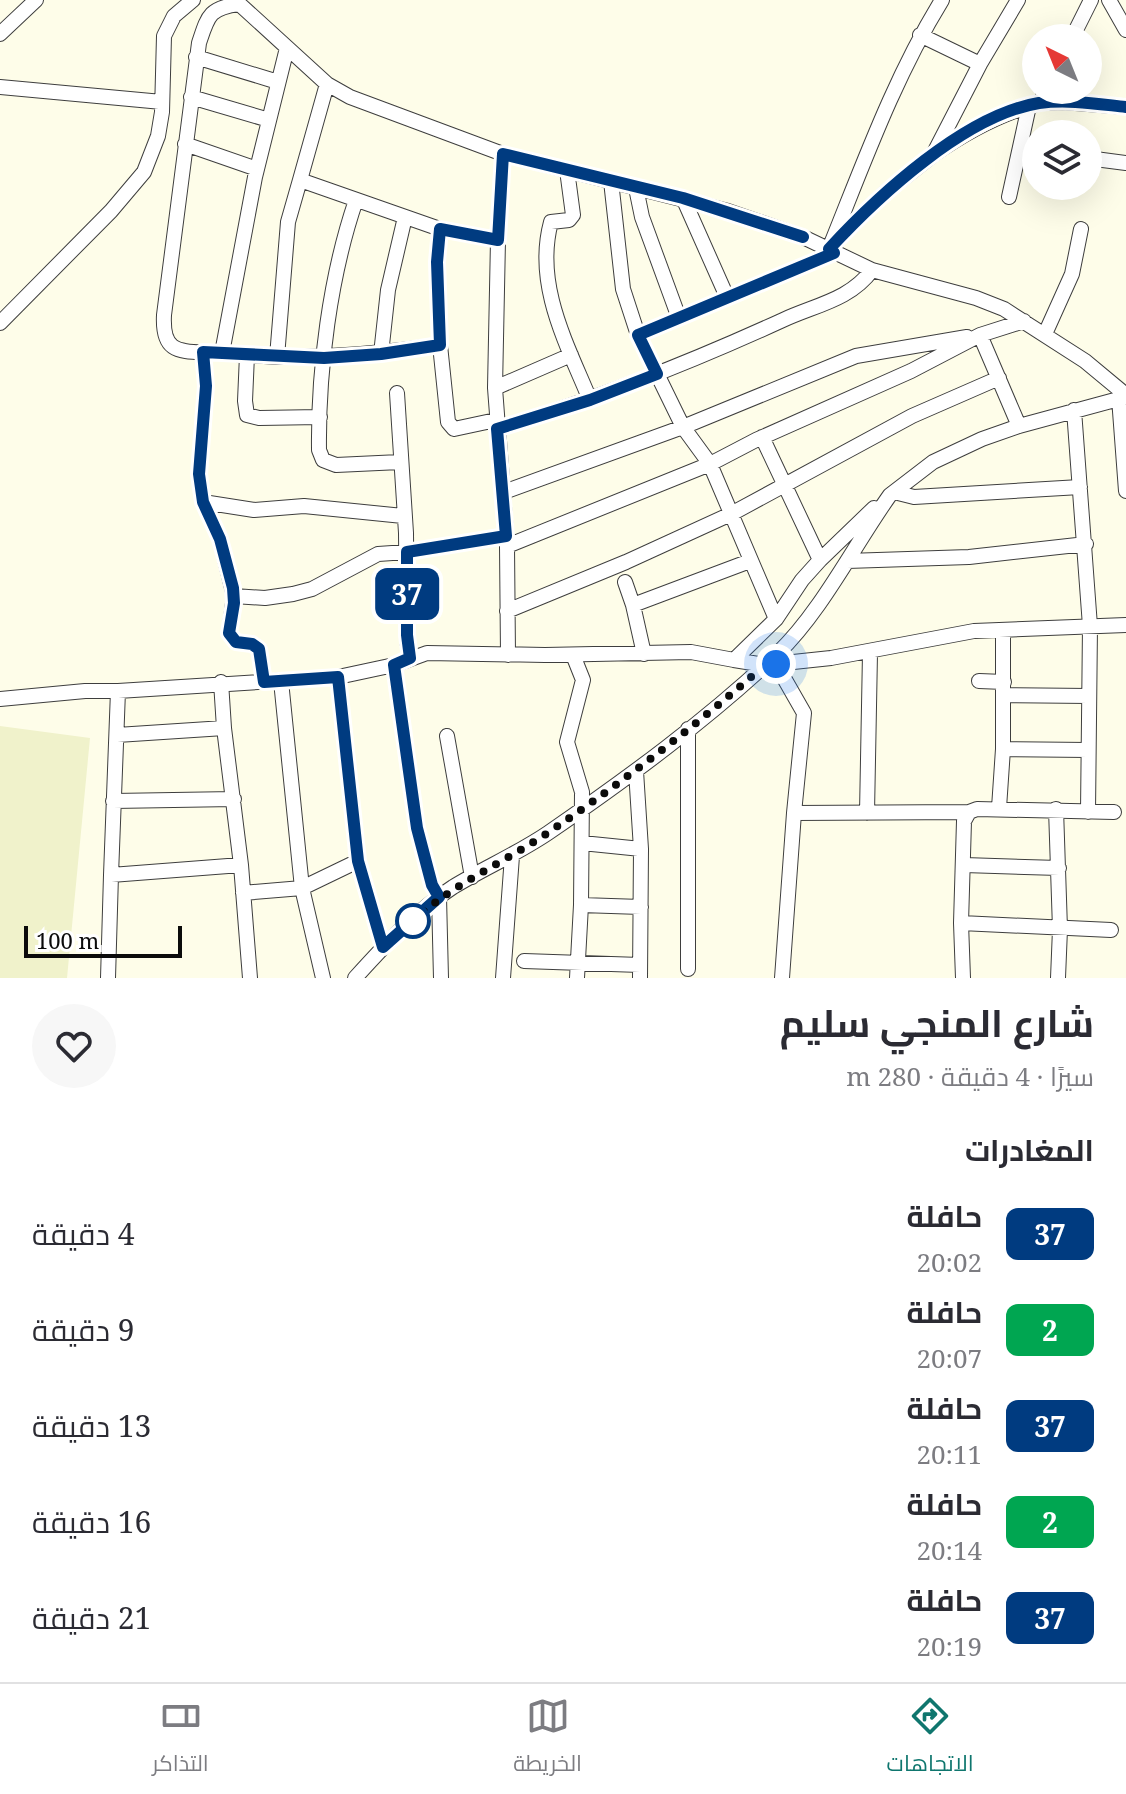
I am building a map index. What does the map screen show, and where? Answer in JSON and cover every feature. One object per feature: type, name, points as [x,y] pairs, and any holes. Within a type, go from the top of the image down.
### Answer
[{"type":"street","points":[[0,34],[36,0]]},
{"type":"street","points":[[0,323],[138,182],[158,136],[164,36],[174,16],[193,0]]},
{"type":"street","points":[[832,251],[887,107],[920,35],[942,0]]},
{"type":"street","points":[[933,155],[980,64],[1018,0]]},
{"type":"street","points":[[1079,24],[1091,0]]},
{"type":"street","points":[[1109,0],[1126,30]]},
{"type":"street","points":[[440,345],[324,358],[203,352],[175,348],[167,342],[163,334],[173,234],[196,57],[208,16],[223,6],[237,2],[327,84],[376,109],[503,154],[683,198],[765,223],[872,270],[976,298],[1004,309],[1085,361],[1124,397],[1126,491]]},
{"type":"street","points":[[920,35],[980,64]]},
{"type":"street","points":[[222,353],[257,169],[287,48]]},
{"type":"street","points":[[196,57],[278,82]]},
{"type":"street","points":[[277,357],[288,222],[327,84]]},
{"type":"street","points":[[0,87],[162,102]]},
{"type":"street","points":[[191,97],[269,120]]},
{"type":"street","points":[[638,335],[832,251],[861,215],[933,155],[981,125],[1029,104]]},
{"type":"street","points":[[1009,197],[1037,104]]},
{"type":"street","points":[[1094,104],[1126,107]]},
{"type":"street","points":[[185,144],[257,169]]},
{"type":"street","points":[[503,154],[495,388],[507,541],[508,655]]},
{"type":"street","points":[[1102,160],[1126,163]]},
{"type":"street","points":[[567,170],[573,215],[569,220],[551,222],[548,284],[550,302],[590,400]]},
{"type":"street","points":[[300,180],[440,229],[498,240]]},
{"type":"street","points":[[611,181],[623,289],[638,335],[683,427],[710,464],[776,619]]},
{"type":"street","points":[[636,188],[642,217],[679,318]]},
{"type":"street","points":[[683,198],[727,297]]},
{"type":"street","points":[[356,200],[343,245],[324,358],[320,456],[329,463],[400,462]]},
{"type":"street","points":[[381,354],[388,290],[405,217]]},
{"type":"street","points":[[440,229],[437,276],[440,345],[445,403],[454,429],[497,425],[590,400],[843,297],[872,270]]},
{"type":"street","points":[[1045,334],[1072,274],[1081,229]]},
{"type":"street","points":[[504,492],[683,427],[856,356],[980,335],[1024,321]]},
{"type":"street","points":[[980,335],[1019,426]]},
{"type":"street","points":[[234,596],[265,598],[312,589],[378,554],[507,541],[710,464],[762,437],[911,371],[980,335]]},
{"type":"street","points":[[203,352],[206,386],[199,474],[203,502],[220,539],[234,596],[229,633],[236,642],[252,644],[259,649],[264,682]]},
{"type":"street","points":[[247,355],[245,401],[250,417],[320,417]]},
{"type":"street","points":[[495,388],[571,355]]},
{"type":"street","points":[[507,611],[731,514],[912,416],[999,378]]},
{"type":"street","points":[[397,393],[410,658]]},
{"type":"street","points":[[734,660],[776,619],[802,580],[820,560],[892,493],[933,462],[1019,426],[1124,397]]},
{"type":"street","points":[[1074,410],[1090,626],[1088,812]]},
{"type":"street","points":[[762,437],[820,560]]},
{"type":"street","points":[[892,493],[914,497],[1080,487]]},
{"type":"street","points":[[355,978],[383,947],[439,897],[512,856],[636,771],[770,664],[797,632],[892,493]]},
{"type":"street","points":[[203,502],[254,510],[304,506],[403,516]]},
{"type":"street","points":[[847,561],[969,557],[1086,544]]},
{"type":"street","points":[[633,605],[750,561]]},
{"type":"street","points":[[625,582],[644,654]]},
{"type":"street","points":[[0,699],[221,682],[338,677],[434,653],[573,655],[691,652],[770,664],[870,653],[974,631],[1126,625]]},
{"type":"street","points":[[999,808],[1003,749],[1003,631]]},
{"type":"street","points":[[867,813],[870,653]]},
{"type":"street","points":[[573,655],[583,684],[567,742],[581,784],[581,905],[577,971]]},
{"type":"street","points":[[770,664],[804,713],[782,978]]},
{"type":"street","points":[[394,665],[417,828],[432,885],[439,897],[441,978]]},
{"type":"street","points":[[338,677],[358,861],[383,947]]},
{"type":"street","points":[[281,681],[302,888],[323,978]]},
{"type":"street","points":[[979,681],[1004,688],[1089,696]]},
{"type":"street","points":[[221,682],[250,978]]},
{"type":"street","points":[[108,978],[118,691]]},
{"type":"street","points":[[117,735],[224,728]]},
{"type":"street","points":[[688,729],[688,969]]},
{"type":"street","points":[[447,736],[472,877]]},
{"type":"street","points":[[1003,749],[1088,750]]},
{"type":"street","points":[[524,961],[577,971],[640,971],[641,849],[636,771]]},
{"type":"street","points":[[113,801],[234,799]]},
{"type":"street","points":[[794,813],[969,812],[999,808],[1114,812]]},
{"type":"street","points":[[1056,809],[1060,929],[1058,978]]},
{"type":"street","points":[[963,978],[964,821],[969,812]]},
{"type":"street","points":[[582,843],[641,849]]},
{"type":"street","points":[[503,978],[512,856]]},
{"type":"street","points":[[243,893],[302,888],[358,861]]},
{"type":"street","points":[[111,875],[241,865]]},
{"type":"street","points":[[964,865],[1059,868]]},
{"type":"street","points":[[581,905],[641,907]]},
{"type":"street","points":[[961,923],[1111,930]]},
{"type":"street","points":[[371,960],[371,978]]},
{"type":"green space","points":[[0,726],[90,738],[67,978],[0,978]]},
{"type":"bus line","name":"37","points":[[803,237],[683,198],[503,154],[498,240],[440,229],[437,276],[440,345],[324,358],[203,352],[206,386],[199,474],[203,502],[220,539],[233,588],[229,633],[232,640],[252,644],[259,649],[264,682],[338,677],[358,861],[383,947],[439,897],[432,885],[417,828],[394,665],[410,658],[407,552],[506,536],[497,429],[590,400],[657,374],[638,335],[834,253],[829,249],[861,215],[912,171],[960,136],[992,120],[1040,103],[1126,107]]},
{"type":"route","points":[[413,921],[439,897],[545,835],[636,771],[765,665],[776,664]]}]
